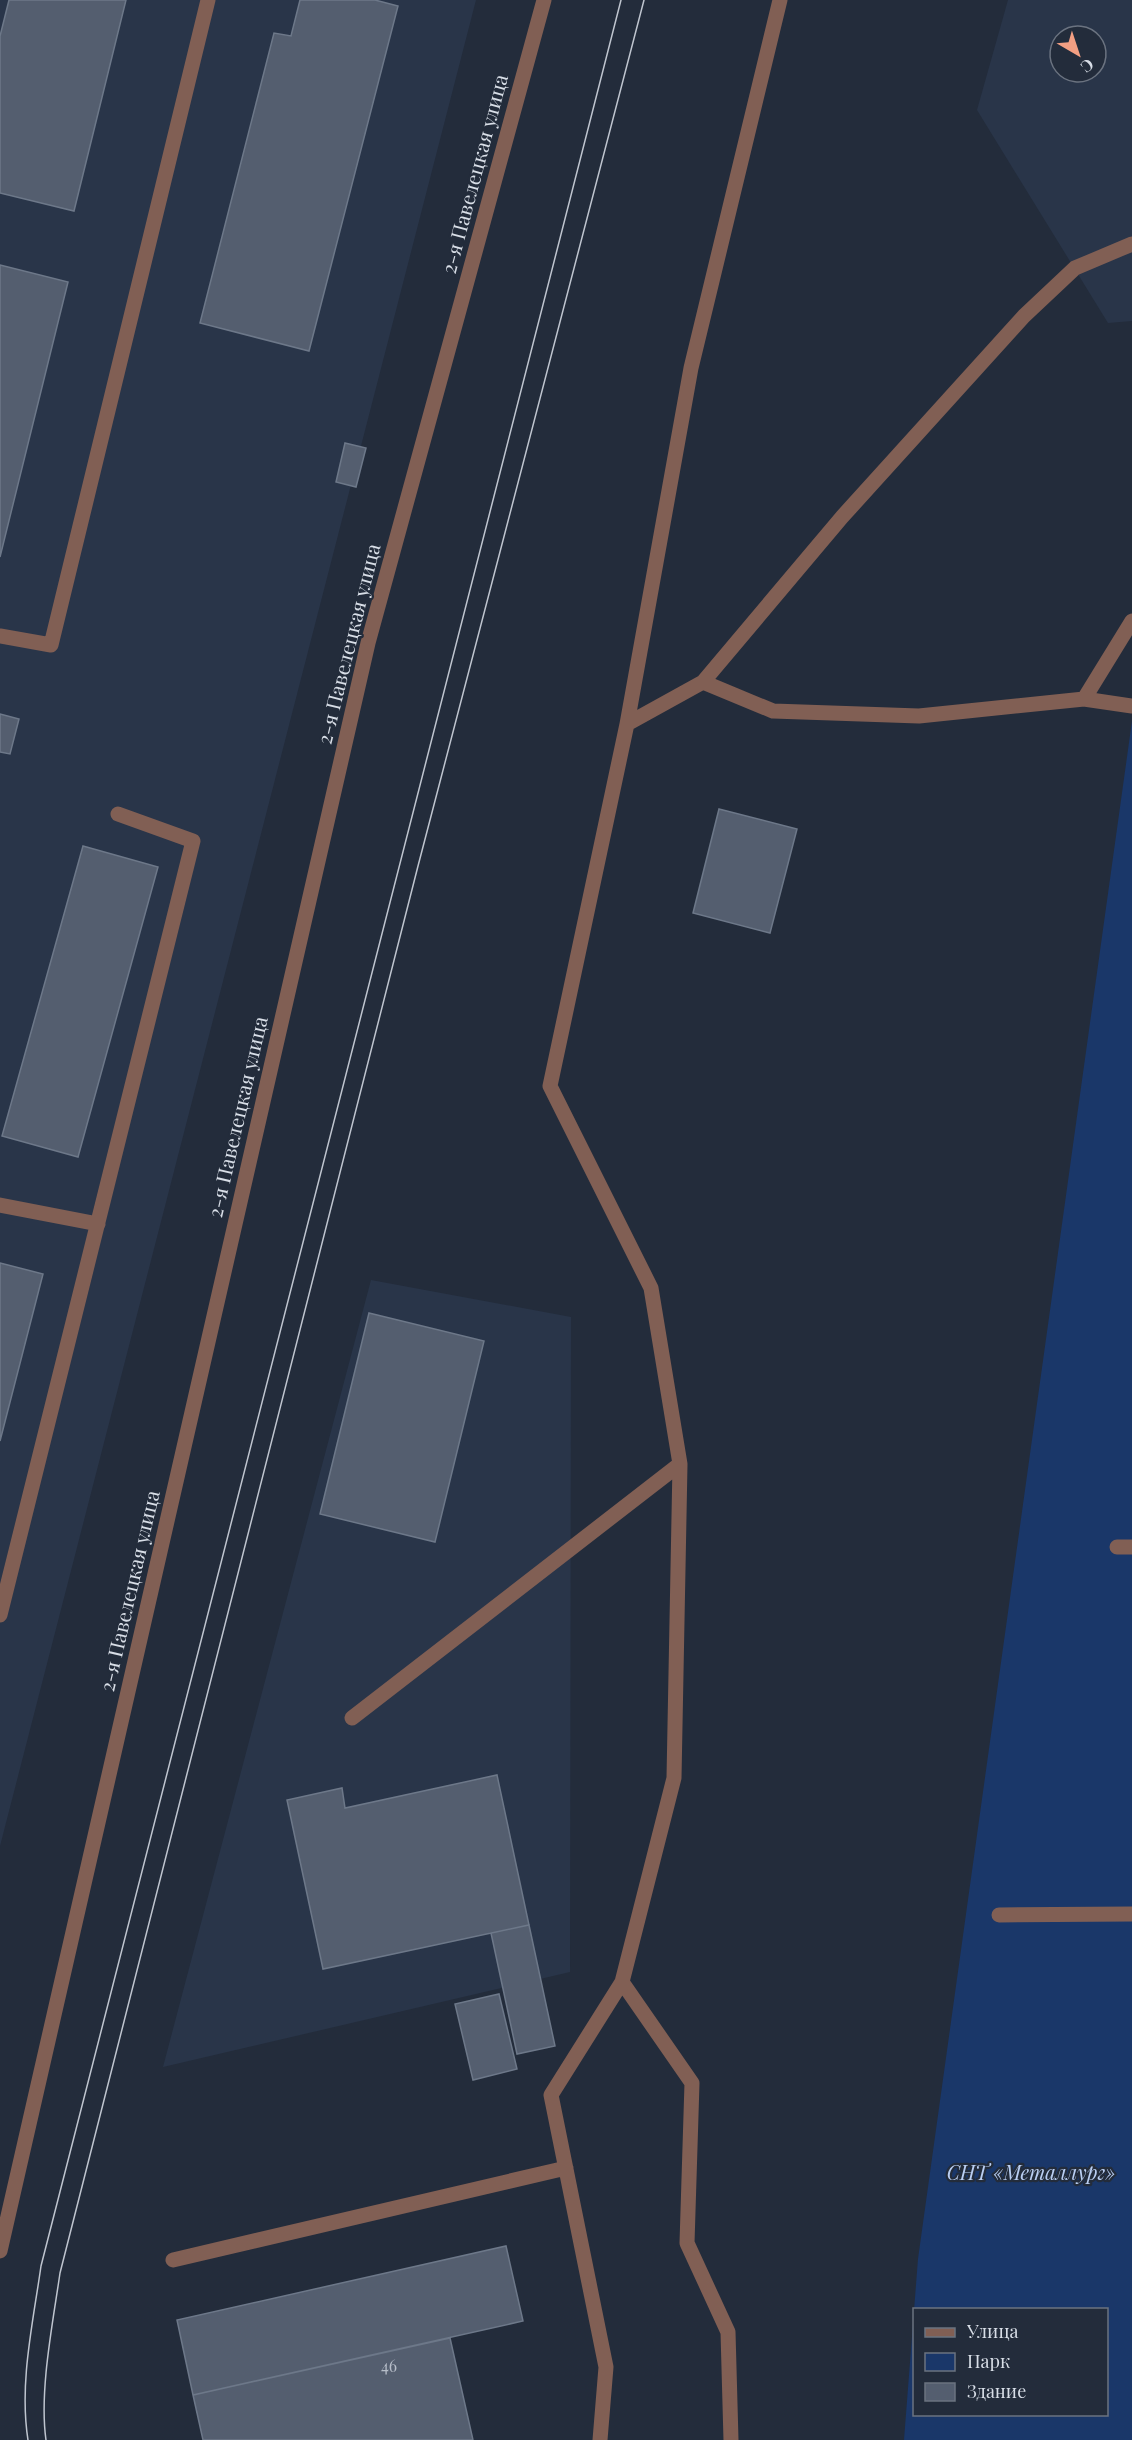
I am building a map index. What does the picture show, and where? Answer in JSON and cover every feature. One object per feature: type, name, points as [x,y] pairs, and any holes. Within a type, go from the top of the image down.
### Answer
[{"type":"street","points":[[0,636],[51,645],[208,0]]},
{"type":"street","name":"2-я Павелецкая улица","points":[[0,2251],[369,643],[544,0]]},
{"type":"street","points":[[600,2440],[606,2367],[551,2095],[622,1982],[674,1778],[680,1464],[651,1288],[550,1086],[627,724],[691,368],[780,0]]},
{"type":"street","points":[[627,724],[703,682],[842,517],[1024,316],[1075,268],[1132,244]]},
{"type":"street","points":[[1084,699],[1132,621]]},
{"type":"street","points":[[703,682],[773,711],[919,716],[1084,699],[1132,706]]},
{"type":"street","points":[[0,1615],[193,841],[118,814]]},
{"type":"street","points":[[0,1205],[98,1224]]},
{"type":"street","points":[[352,1718],[680,1464]]},
{"type":"street","points":[[999,1915],[1132,1914]]},
{"type":"street","points":[[622,1982],[692,2083],[687,2243],[728,2332],[731,2440]]},
{"type":"street","points":[[173,2260],[566,2168]]},
{"type":"shaded area","points":[[0,0],[476,0],[0,1846]]},
{"type":"shaded area","points":[[1008,0],[1132,0],[1132,321],[1108,323],[977,110]]},
{"type":"shaded area","points":[[371,1280],[571,1317],[570,1972],[163,2067]]},
{"type":"green space","name":"СНТ «Металлург»","points":[[1132,721],[1132,2440],[904,2440],[913,2324],[913,2416],[1108,2416],[1108,2308],[914,2308],[918,2259]]},
{"type":"building","points":[[9,0],[126,0],[74,211],[0,193],[0,36]]},
{"type":"building","points":[[300,0],[375,0],[398,6],[309,351],[200,323],[274,33],[291,36]]},
{"type":"building","points":[[0,265],[68,282],[0,557]]},
{"type":"building","points":[[345,443],[366,448],[356,487],[336,482]]},
{"type":"building","points":[[0,714],[19,719],[10,754],[0,752]]},
{"type":"building","points":[[719,809],[797,829],[770,933],[693,913]]},
{"type":"building","points":[[83,846],[158,867],[78,1157],[2,1136]]},
{"type":"building","points":[[0,1263],[43,1274],[0,1441]]},
{"type":"building","points":[[369,1313],[484,1341],[435,1542],[320,1514]]},
{"type":"building","points":[[497,1775],[529,1925],[323,1969],[287,1800],[342,1788],[345,1808]]},
{"type":"building","points":[[529,1925],[555,2046],[517,2054],[491,1933]]},
{"type":"building","points":[[499,1994],[517,2069],[473,2080],[455,2004]]},
{"type":"building","points":[[506,2246],[523,2321],[193,2395],[177,2320]]},
{"type":"building","points":[[450,2338],[473,2440],[203,2440],[193,2395]]},
{"type":"tram line","points":[[28,2440],[26,2375],[41,2266],[621,0]]},
{"type":"tram line","points":[[46,2440],[44,2400],[60,2273],[418,866],[644,0]]}]
